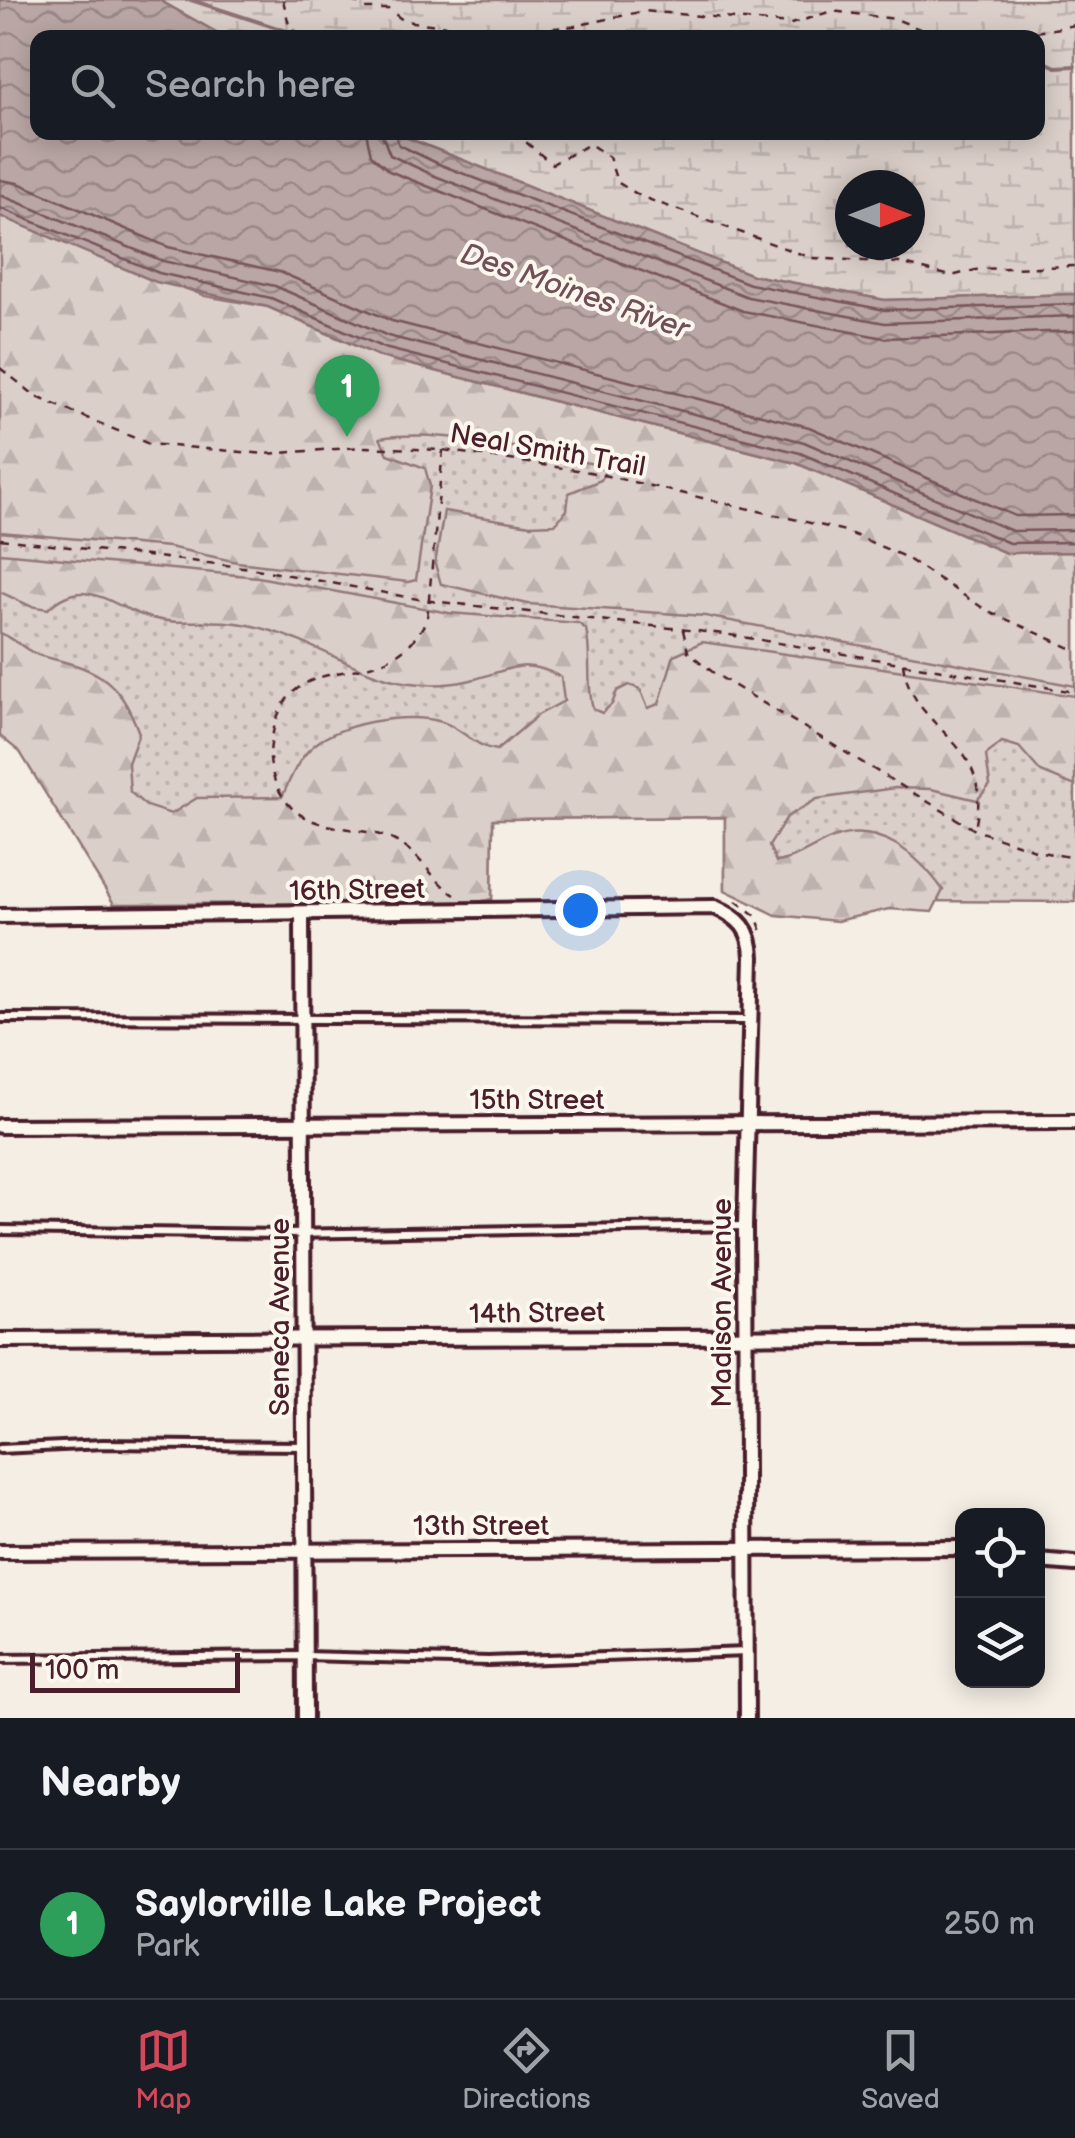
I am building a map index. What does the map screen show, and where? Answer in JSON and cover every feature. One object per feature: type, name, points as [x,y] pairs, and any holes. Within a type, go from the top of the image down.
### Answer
[{"type":"street","name":"16th Street","points":[[0,916],[715,907]]},
{"type":"street","name":"Madison Avenue","points":[[715,907],[736,916],[752,943],[745,1226],[747,1718]]},
{"type":"street","name":"Seneca Avenue","points":[[302,915],[305,1718]]},
{"type":"street","name":"15th Street","points":[[0,1126],[1075,1122]]},
{"type":"street","name":"14th Street","points":[[0,1340],[1075,1335]]},
{"type":"street","name":"13th Street","points":[[0,1552],[955,1548]]},
{"type":"street","points":[[1045,1562],[1075,1564]]},
{"type":"lane","points":[[0,1018],[302,1016],[496,1023],[751,1020]]},
{"type":"lane","points":[[0,1230],[304,1232],[745,1226]]},
{"type":"lane","points":[[0,1449],[103,1444],[304,1446]]},
{"type":"lane","points":[[0,1659],[305,1656],[488,1661],[747,1652]]},
{"type":"path","points":[[283,0],[293,30]]},
{"type":"path","points":[[352,0],[365,9],[388,9],[404,21],[487,30]]},
{"type":"path","points":[[541,30],[644,11],[791,24],[832,11],[896,19],[922,30]]},
{"type":"path","points":[[1045,30],[1075,24]]},
{"type":"path","points":[[524,140],[552,164],[590,144],[609,157],[617,182],[642,197],[812,258],[900,263],[951,276],[980,269],[1075,266]]},
{"type":"path","name":"Neal Smith Trail","points":[[0,368],[37,396],[150,444],[266,454],[363,447],[443,450],[590,472],[870,539],[986,610],[1075,650]]},
{"type":"path","points":[[443,450],[427,618],[416,640],[383,665],[313,677],[281,704],[270,761],[278,790],[296,812],[315,822],[390,838],[418,854],[447,890],[459,897]]},
{"type":"path","points":[[0,539],[250,568],[428,600],[682,629],[1075,692]]},
{"type":"path","points":[[682,629],[688,652],[715,674],[975,830],[1041,852],[1075,858]]},
{"type":"path","points":[[903,662],[905,682],[915,698],[978,777],[982,800],[975,830]]},
{"type":"path","points":[[731,899],[756,916],[764,946]]},
{"type":"green space","points":[[159,0],[1075,0],[1075,294],[885,300],[752,275],[413,140],[1045,140],[1045,30],[211,30]]},
{"type":"green space","points":[[0,216],[513,387],[1053,554],[1075,552],[1075,902],[763,900],[725,890],[725,817],[493,819],[492,899],[114,904],[80,797],[0,735]]},
{"type":"green space","points":[[0,216],[205,296],[268,307],[381,357],[796,463],[1006,553],[1075,552],[1075,686],[705,616],[528,604],[441,584],[435,564],[444,511],[530,525],[555,524],[567,510],[569,493],[601,480],[605,471],[594,464],[460,438],[380,438],[388,454],[425,468],[430,486],[416,580],[408,582],[237,562],[169,547],[0,532]]},
{"type":"green space","points":[[0,553],[258,577],[449,613],[578,623],[586,629],[588,639],[593,709],[602,713],[612,704],[617,691],[629,685],[640,689],[648,708],[659,704],[674,655],[702,642],[1075,696],[1075,786],[1041,772],[1019,747],[1002,742],[986,755],[990,785],[977,800],[931,789],[895,788],[817,799],[787,817],[769,846],[776,862],[850,834],[866,834],[896,844],[922,865],[943,890],[932,912],[889,909],[837,921],[776,915],[725,890],[725,817],[493,819],[492,899],[473,903],[114,904],[20,752],[0,736],[0,633],[36,654],[91,671],[113,687],[139,733],[128,763],[130,792],[146,806],[171,814],[197,798],[282,797],[309,750],[335,733],[372,722],[410,718],[442,722],[497,750],[538,715],[564,701],[561,677],[524,666],[456,683],[410,683],[377,675],[285,636],[247,625],[161,620],[87,593],[61,599],[48,609],[30,606],[0,592]]},
{"type":"water","name":"Des Moines River","points":[[0,0],[159,0],[213,30],[30,30],[30,140],[413,140],[752,275],[885,300],[1075,294],[1075,552],[1006,553],[796,463],[381,357],[268,307],[156,282],[0,216]]},
{"type":"waterway","points":[[191,0],[283,30]]},
{"type":"waterway","points":[[1045,62],[1056,67],[1075,66]]},
{"type":"place","name":"Saylorville Lake Project","points":[[347,437]]}]
